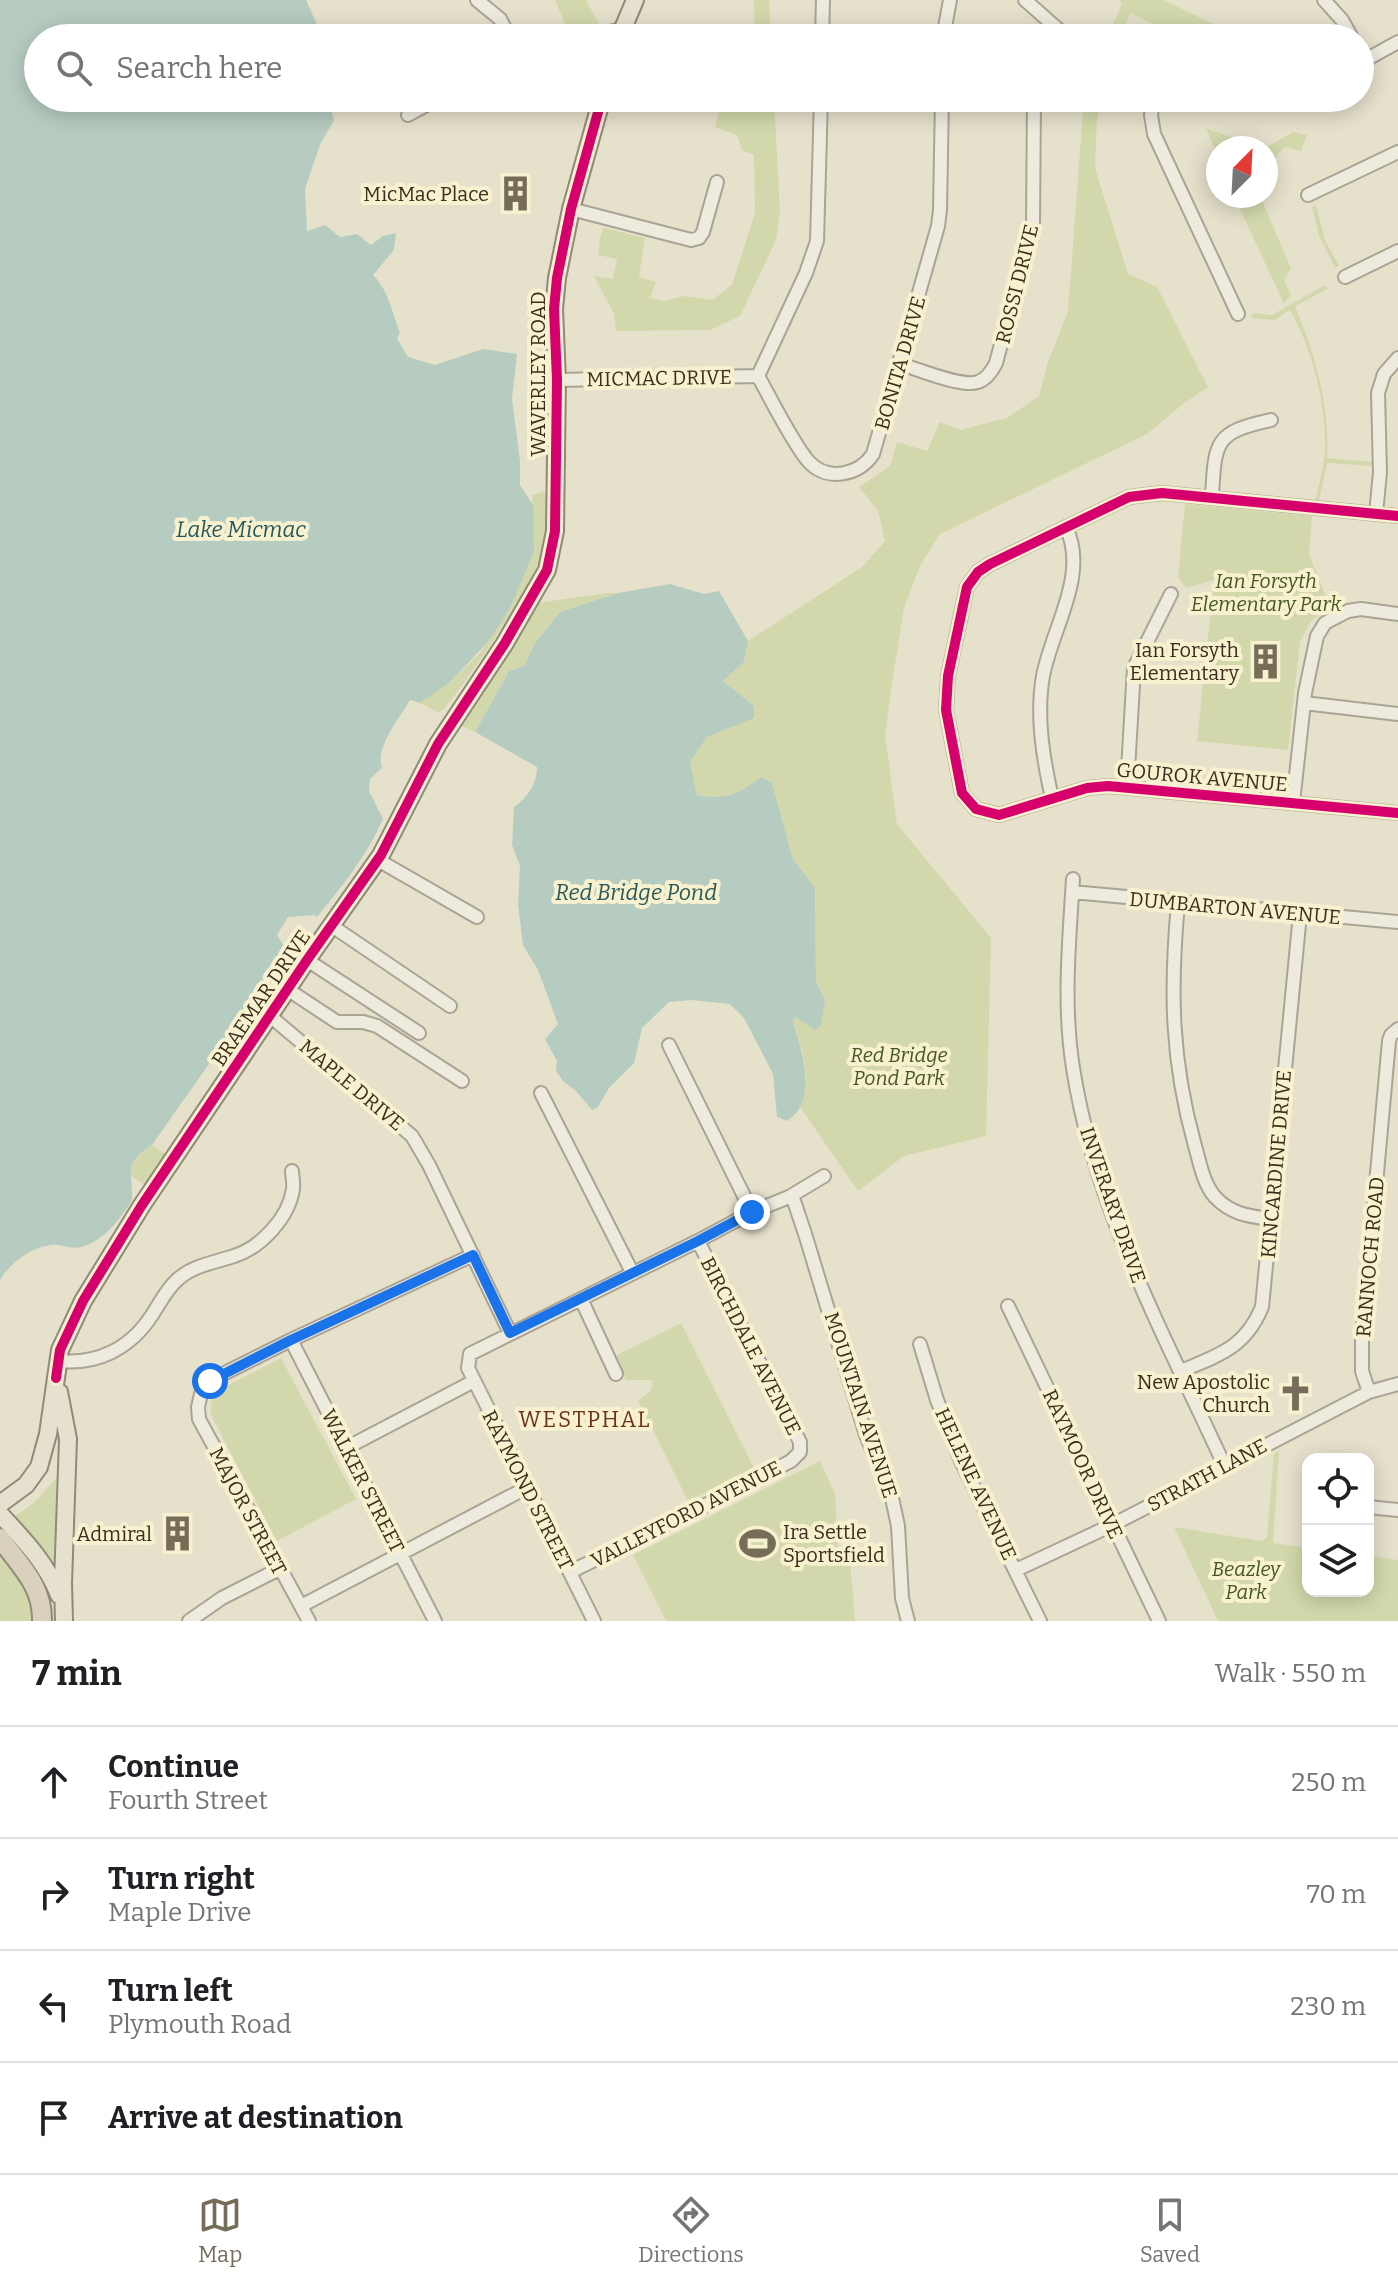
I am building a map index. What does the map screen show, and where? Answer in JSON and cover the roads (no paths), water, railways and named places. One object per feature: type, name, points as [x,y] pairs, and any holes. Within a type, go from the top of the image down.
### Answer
[{"type":"highway","points":[[0,1538],[8,1558],[29,1574],[40,1594],[42,1621]]},
{"type":"main road","points":[[625,24],[635,0]]},
{"type":"main road","name":"WAVERLEY ROAD","points":[[505,643],[551,561],[555,531],[557,380],[554,309],[557,278],[571,209],[598,112]]},
{"type":"main road","name":"BRAEMAR DRIVE","points":[[0,1504],[26,1485],[39,1467],[48,1434],[60,1350],[83,1301],[142,1205],[378,860],[438,744],[505,643]]},
{"type":"main road","points":[[57,1369],[68,1439],[64,1618]]},
{"type":"main road","points":[[0,1514],[50,1573],[64,1618]]},
{"type":"street","points":[[477,0],[503,24]]},
{"type":"street","points":[[822,24],[823,0]]},
{"type":"street","points":[[946,24],[950,0]]},
{"type":"street","points":[[1025,0],[1048,24]]},
{"type":"street","points":[[1324,0],[1344,24]]},
{"type":"street","points":[[1374,53],[1398,42]]},
{"type":"street","points":[[408,115],[413,112]]},
{"type":"street","name":"MICMAC DRIVE","points":[[557,380],[758,376],[806,273],[817,241],[821,112]]},
{"type":"street","name":"BONITA DRIVE","points":[[758,376],[809,462],[827,473],[845,474],[860,468],[873,454],[933,247],[940,210],[942,112]]},
{"type":"street","name":"ROSSI DRIVE","points":[[900,364],[966,384],[979,382],[996,363],[1033,225],[1034,112]]},
{"type":"street","points":[[1151,112],[1154,134],[1238,314]]},
{"type":"street","points":[[1308,195],[1398,152]]},
{"type":"street","points":[[571,209],[691,240],[699,238],[703,232],[717,182]]},
{"type":"street","points":[[1345,277],[1398,251]]},
{"type":"street","points":[[1376,514],[1380,472],[1378,393],[1384,374],[1398,358]]},
{"type":"street","points":[[1212,496],[1214,462],[1222,441],[1237,428],[1271,420]]},
{"type":"street","name":"GOUROK AVENUE","points":[[1398,516],[1212,496],[1142,494],[1129,497],[984,568],[970,581],[963,599],[946,690],[946,710],[962,793],[971,805],[983,812],[999,815],[1087,788],[1127,787],[1398,813]]},
{"type":"street","points":[[1052,798],[1043,754],[1042,687],[1075,565],[1073,546],[1066,527]]},
{"type":"street","points":[[1127,787],[1134,668],[1171,594]]},
{"type":"street","points":[[1293,803],[1313,646],[1325,623],[1338,614],[1361,609],[1398,614]]},
{"type":"street","points":[[1304,703],[1398,714]]},
{"type":"street","points":[[378,860],[477,917]]},
{"type":"street","name":"DUMBARTON AVENUE","points":[[1072,886],[1178,903],[1398,922]]},
{"type":"street","name":"INVERARY DRIVE","points":[[1072,886],[1068,934],[1068,1023],[1083,1120],[1108,1202],[1139,1282],[1225,1467]]},
{"type":"street","points":[[1178,903],[1172,976],[1176,1064],[1203,1176],[1212,1194],[1231,1210],[1244,1216],[1270,1219]]},
{"type":"street","name":"KINCARDINE DRIVE","points":[[1181,1371],[1230,1350],[1245,1336],[1257,1319],[1265,1290],[1300,914]]},
{"type":"street","points":[[332,926],[450,1006]]},
{"type":"street","points":[[307,960],[419,1033]]},
{"type":"street","points":[[287,989],[337,1022],[363,1022],[377,1026],[462,1081]]},
{"type":"street","name":"MAPLE DRIVE","points":[[270,1016],[412,1136],[510,1333]]},
{"type":"street","name":"RANNOCH ROAD","points":[[1369,1392],[1362,1371],[1361,1353],[1389,1041],[1398,1029]]},
{"type":"street","points":[[669,1045],[752,1212]]},
{"type":"street","points":[[541,1093],[632,1272]]},
{"type":"street","points":[[1382,1124],[1398,1125]]},
{"type":"street","points":[[57,1369],[124,1347],[141,1331],[177,1280],[196,1267],[236,1256],[256,1245],[277,1223],[289,1202],[293,1190],[292,1171]]},
{"type":"street","points":[[510,1333],[752,1212],[789,1197],[824,1176]]},
{"type":"street","name":"MOUNTAIN AVENUE","points":[[789,1197],[794,1201],[806,1237],[866,1435],[892,1498],[901,1541],[902,1598],[908,1621]]},
{"type":"street","name":"BIRCHDALE AVENUE","points":[[698,1241],[800,1442],[800,1452]]},
{"type":"street","points":[[291,1340],[473,1255]]},
{"type":"street","points":[[581,1299],[616,1374]]},
{"type":"street","name":"RAYMOOR DRIVE","points":[[1008,1306],[1159,1621]]},
{"type":"street","name":"RAYMOND STREET","points":[[510,1333],[474,1350],[469,1357],[468,1368],[594,1621]]},
{"type":"street","name":"MAJOR STREET","points":[[291,1340],[213,1379],[200,1398],[199,1419],[309,1621]]},
{"type":"street","name":"WALKER STREET","points":[[291,1340],[435,1621]]},
{"type":"street","name":"HELENE AVENUE","points":[[920,1344],[937,1400],[961,1461],[1040,1621]]},
{"type":"street","points":[[346,1448],[474,1381]]},
{"type":"street","name":"STRATH LANE","points":[[1016,1570],[1112,1525],[1369,1392],[1398,1384]]},
{"type":"street","name":"VALLEYFORD AVENUE","points":[[570,1572],[736,1490],[791,1461],[800,1452]]},
{"type":"street","points":[[301,1606],[526,1488]]},
{"type":"street","points":[[1374,1508],[1398,1510]]},
{"type":"street","points":[[191,1620],[222,1598],[279,1569]]},
{"type":"water","name":"Lake Micmac","points":[[0,0],[306,0],[317,24],[24,24],[24,112],[332,112],[334,120],[320,145],[305,189],[307,231],[325,225],[340,237],[357,234],[371,245],[383,236],[396,233],[394,250],[373,275],[386,295],[400,333],[397,338],[408,357],[435,365],[483,349],[517,354],[512,398],[520,485],[533,505],[534,552],[510,609],[487,643],[449,683],[420,703],[410,700],[395,724],[382,751],[382,768],[370,779],[369,791],[383,819],[369,846],[317,917],[288,917],[277,935],[286,949],[280,963],[152,1145],[136,1158],[131,1169],[132,1200],[123,1214],[105,1234],[90,1244],[78,1248],[55,1245],[36,1249],[15,1262],[0,1280]]},
{"type":"water","name":"Red Bridge Pond","points":[[670,584],[704,594],[719,591],[748,641],[744,662],[723,681],[754,706],[754,718],[707,737],[690,762],[697,795],[731,795],[761,777],[772,783],[793,859],[815,888],[816,981],[825,1000],[821,1025],[815,1030],[796,1017],[793,1021],[806,1088],[797,1112],[787,1121],[777,1117],[773,1074],[744,1018],[730,1004],[691,1000],[669,1002],[642,1028],[634,1063],[609,1088],[598,1107],[592,1110],[563,1081],[556,1071],[557,1061],[545,1039],[558,1024],[538,970],[523,945],[518,904],[520,866],[512,845],[514,807],[531,790],[537,767],[475,732],[509,671],[524,666],[535,643],[560,612],[618,593]]},
{"type":"place","name":"MicMac Place","points":[[515,194]]},
{"type":"place","name":"Ian Forsyth Elementary","points":[[1265,661]]},
{"type":"place","name":"New Apostolic Church","points":[[1296,1394]]},
{"type":"place","name":"Admiral","points":[[178,1534]]},
{"type":"place","name":"Ira Settle Sportsfield","points":[[757,1543]]},
{"type":"district","name":"WESTPHAL","points":[[585,1419]]},
{"type":"park label","name":"Ian Forsyth Elementary Park","points":[[1266,592]]},
{"type":"park label","name":"Red Bridge Pond Park","points":[[899,1066]]},
{"type":"park label","name":"Beazley Park","points":[[1246,1580]]}]
